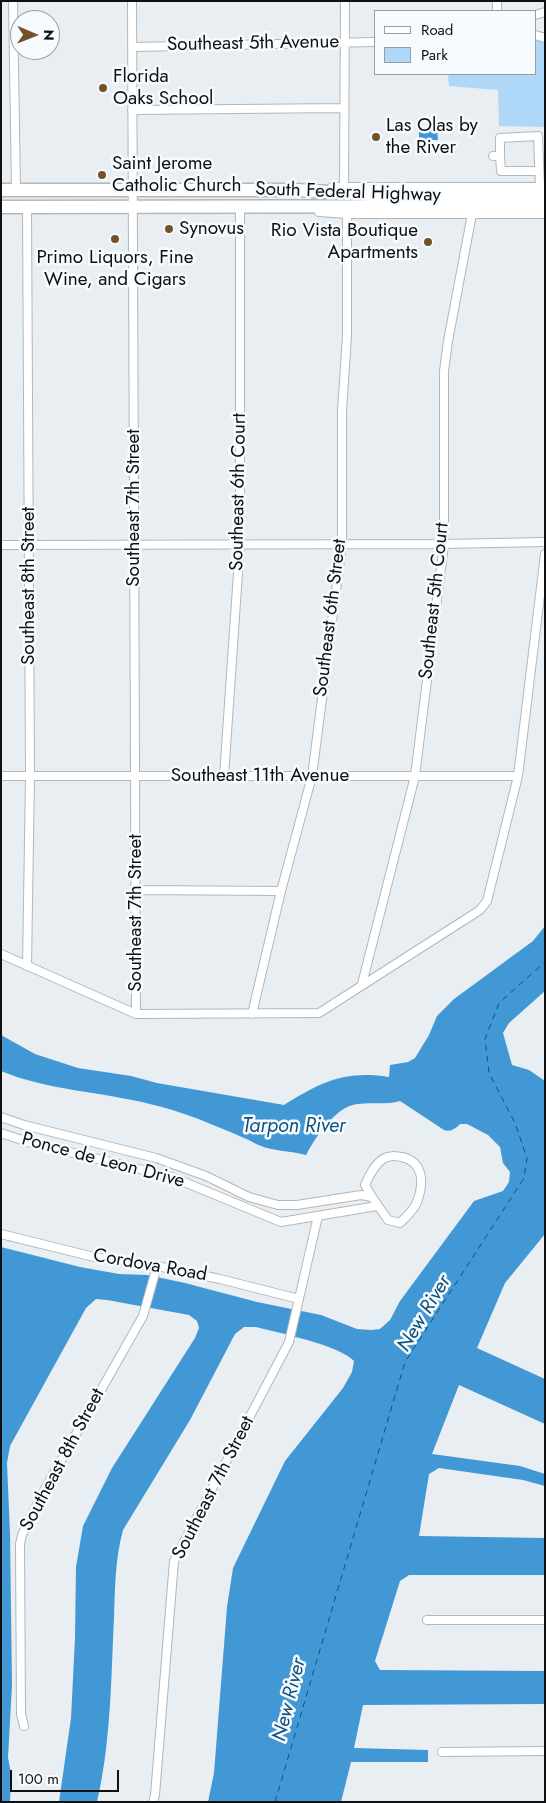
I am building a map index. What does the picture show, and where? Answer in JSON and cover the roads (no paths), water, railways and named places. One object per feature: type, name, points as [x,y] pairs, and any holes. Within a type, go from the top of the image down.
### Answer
[{"type":"main road","name":"South Federal Highway","points":[[1,190],[296,190],[376,195],[543,190]]},
{"type":"main road","name":"South Federal Highway","points":[[1,207],[545,206]]},
{"type":"street","points":[[14,1],[16,190]]},
{"type":"street","name":"Southeast 7th Street","points":[[132,1],[136,1014]]},
{"type":"street","points":[[344,186],[345,1]]},
{"type":"street","name":"Southeast 5th Avenue","points":[[132,47],[374,42]]},
{"type":"street","points":[[132,110],[344,108]]},
{"type":"street","points":[[296,190],[344,186],[543,190],[539,171],[538,136],[500,138],[496,156],[501,171],[539,171]]},
{"type":"street","name":"Southeast 6th Court","points":[[224,776],[240,544],[240,206]]},
{"type":"street","name":"Southeast 8th Street","points":[[27,207],[30,776],[27,966]]},
{"type":"street","points":[[275,207],[347,214],[545,214]]},
{"type":"street","name":"Southeast 6th Street","points":[[252,1014],[281,891],[312,776],[342,544],[342,411],[347,336],[347,214]]},
{"type":"street","name":"Southeast 5th Court","points":[[362,984],[415,776],[444,544],[444,371],[472,214]]},
{"type":"street","points":[[1,545],[545,542]]},
{"type":"street","points":[[1,954],[136,1014],[319,1013],[480,910],[487,901],[518,776],[545,554]]},
{"type":"street","name":"Southeast 11th Avenue","points":[[1,776],[518,776]]},
{"type":"street","points":[[137,890],[281,891]]},
{"type":"street","name":"Ponce de Leon Drive","points":[[1,1117],[24,1125],[156,1158],[206,1176],[249,1197],[278,1205],[297,1205],[361,1195],[372,1198]]},
{"type":"street","name":"Ponce de Leon Drive","points":[[1,1133],[28,1142],[172,1177],[281,1222],[377,1206]]},
{"type":"street","points":[[393,1156],[410,1159],[419,1169],[421,1183],[417,1203],[409,1215],[400,1223],[388,1220],[372,1198],[365,1185],[370,1174],[382,1160],[393,1156]]},
{"type":"street","name":"Southeast 7th Street","points":[[153,1802],[174,1562],[289,1342],[318,1216]]},
{"type":"street","name":"Cordova Road","points":[[1,1234],[94,1257],[157,1266],[220,1279],[298,1303]]},
{"type":"street","name":"Southeast 8th Street","points":[[24,1726],[21,1705],[20,1544],[22,1535],[146,1308],[157,1266]]},
{"type":"street","points":[[428,1620],[545,1620]]},
{"type":"street","points":[[442,1752],[545,1751]]},
{"type":"water","points":[[419,130],[437,130],[438,140],[419,140]]},
{"type":"water","points":[[545,926],[545,991],[509,1023],[503,1033],[512,1065],[529,1070],[545,1081],[545,1234],[505,1283],[477,1348],[545,1379],[545,1424],[459,1385],[432,1454],[520,1466],[545,1474],[545,1486],[523,1480],[439,1468],[429,1474],[419,1536],[545,1538],[545,1575],[409,1575],[400,1581],[375,1661],[380,1670],[545,1671],[545,1704],[363,1705],[354,1748],[428,1750],[428,1762],[351,1762],[341,1802],[208,1802],[214,1773],[227,1607],[233,1568],[285,1461],[343,1388],[352,1372],[354,1361],[336,1350],[308,1340],[256,1327],[244,1327],[235,1334],[190,1420],[123,1530],[116,1574],[108,1734],[97,1802],[59,1802],[71,1718],[76,1567],[83,1526],[112,1468],[195,1338],[199,1328],[197,1321],[189,1315],[96,1299],[86,1308],[10,1446],[7,1463],[12,1684],[8,1758],[11,1773],[10,1802],[1,1802],[1,1247],[80,1267],[119,1274],[147,1275],[185,1283],[257,1302],[321,1315],[357,1329],[380,1329],[390,1320],[400,1301],[474,1201],[503,1191],[509,1182],[510,1172],[503,1163],[500,1147],[488,1135],[467,1124],[460,1124],[455,1129],[446,1131],[400,1101],[349,1106],[327,1124],[306,1155],[261,1146],[210,1123],[162,1107],[56,1087],[1,1071],[1,1035],[35,1054],[78,1068],[284,1105],[322,1084],[334,1080],[359,1075],[389,1077],[390,1065],[408,1062],[415,1058],[429,1035],[437,1016],[454,999],[533,941]]},
{"type":"place","name":"Florida Oaks School","points":[[103,88]]},
{"type":"place","name":"Las Olas by the River","points":[[376,137]]},
{"type":"place","name":"Saint Jerome Catholic Church","points":[[102,175]]},
{"type":"place","name":"Synovus","points":[[169,229]]},
{"type":"place","name":"Primo Liquors, Fine Wine, and Cigars","points":[[115,239]]},
{"type":"place","name":"Rio Vista Boutique Apartments","points":[[428,242]]},
{"type":"water label","name":"Tarpon River","points":[[294,1127]]},
{"type":"water label","name":"New River","points":[[425,1314]]},
{"type":"water label","name":"New River","points":[[290,1700]]}]
